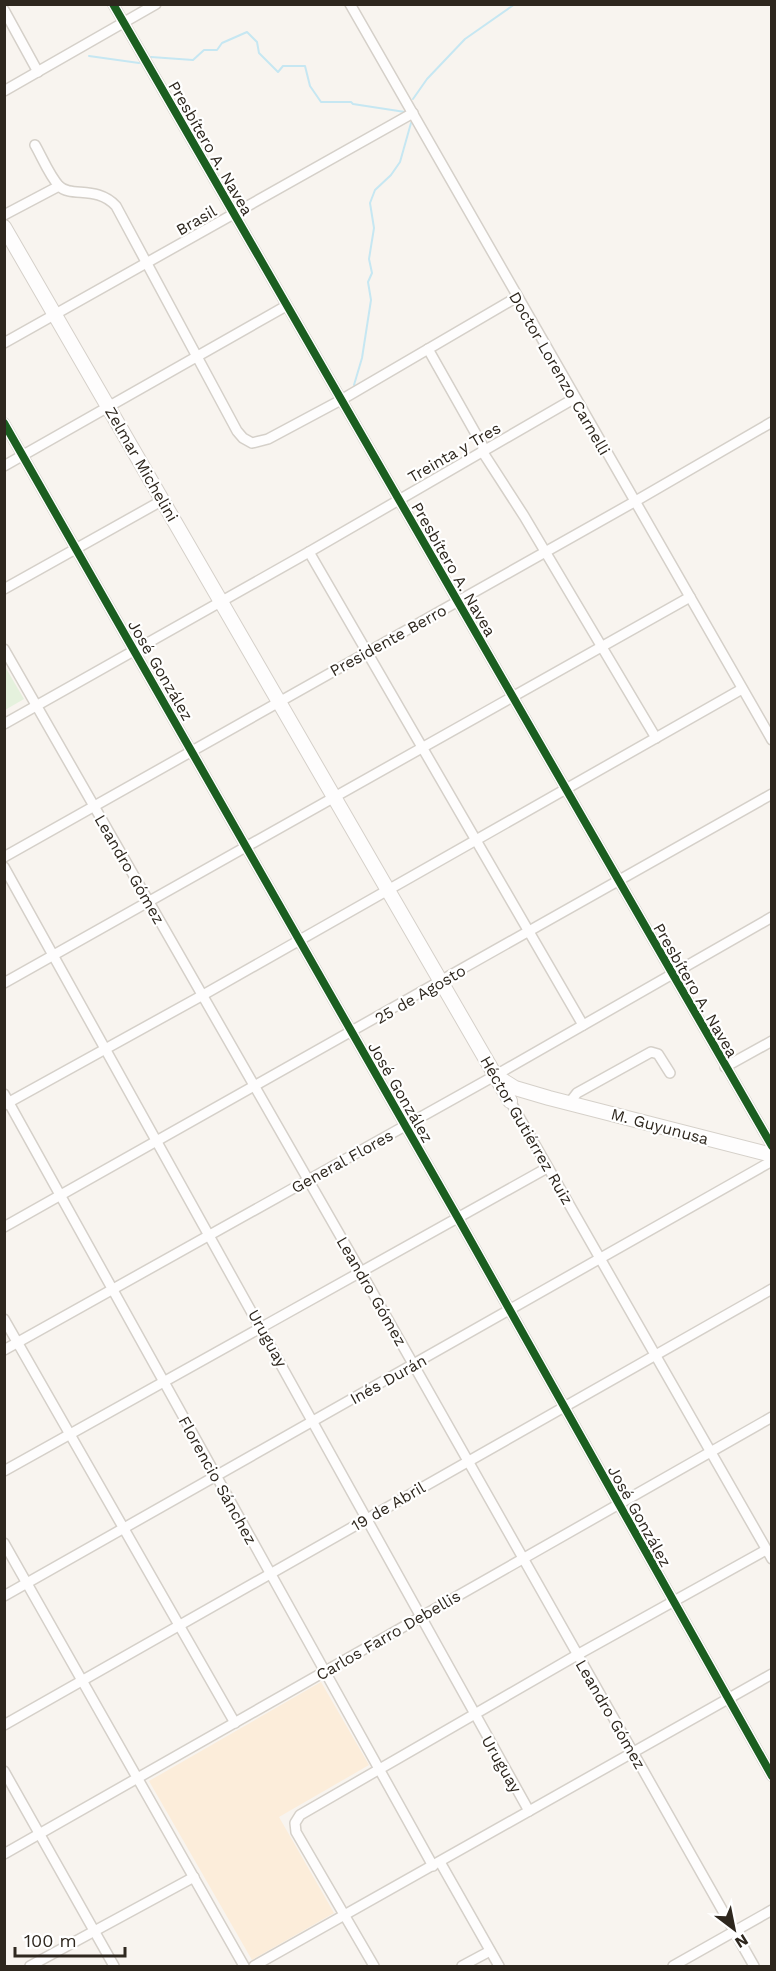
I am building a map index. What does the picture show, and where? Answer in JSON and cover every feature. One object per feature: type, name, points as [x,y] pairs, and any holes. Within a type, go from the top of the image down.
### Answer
[{"type":"highway","name":"Zelmar Michelini","points":[[4,227],[279,702]]},
{"type":"highway","name":"Héctor Gutiérrez Ruiz","points":[[279,702],[510,1101]]},
{"type":"highway","name":"M. Guyunusa","points":[[496,1075],[504,1082],[549,1098],[771,1155]]},
{"type":"highway","points":[[510,1101],[524,1090]]},
{"type":"highway","name":"M. Guyunusa","points":[[510,1101],[549,1098]]},
{"type":"street","name":"Presbítero A. Navea","points":[[113,4],[771,1146]]},
{"type":"street","points":[[4,91],[156,4]]},
{"type":"street","name":"Doctor Lorenzo Carnelli","points":[[350,4],[771,740]]},
{"type":"street","points":[[4,10],[38,72]]},
{"type":"street","name":"Brasil","points":[[4,343],[413,113]]},
{"type":"street","points":[[35,145],[59,186],[70,191],[101,194],[119,211],[237,431],[252,443],[268,439],[341,400],[517,297]]},
{"type":"street","points":[[4,215],[59,186]]},
{"type":"street","points":[[4,466],[286,306]]},
{"type":"street","points":[[428,349],[484,450],[656,738]]},
{"type":"street","name":"Treinta y Tres","points":[[4,724],[309,552],[575,398]]},
{"type":"street","name":"Presidente Berro","points":[[4,857],[545,553],[771,422]]},
{"type":"street","name":"José González","points":[[4,423],[458,1218],[771,1776]]},
{"type":"street","points":[[4,589],[163,500]]},
{"type":"street","points":[[309,552],[583,1025]]},
{"type":"street","points":[[4,983],[690,597]]},
{"type":"street","name":"Leandro Gómez","points":[[4,649],[414,1365],[754,1966]]},
{"type":"street","points":[[6,1100],[203,996],[742,689]]},
{"type":"street","name":"25 de Agosto","points":[[4,1227],[771,794]]},
{"type":"street","name":"Uruguay","points":[[4,867],[529,1811]]},
{"type":"street","name":"General Flores","points":[[4,1350],[496,1075],[771,917]]},
{"type":"street","points":[[725,1067],[771,1041]]},
{"type":"street","points":[[570,1102],[577,1093],[651,1052],[658,1054],[670,1073]]},
{"type":"street","name":"Florencio Sánchez","points":[[6,1100],[379,1769],[499,1966]]},
{"type":"street","name":"Héctor Gutiérrez Ruiz","points":[[510,1101],[771,1559]]},
{"type":"street","name":"Inés Durán","points":[[4,1596],[771,1161]]},
{"type":"street","points":[[4,1471],[547,1168]]},
{"type":"street","name":"19 de Abril","points":[[4,1725],[771,1289]]},
{"type":"street","points":[[4,1319],[235,1723]]},
{"type":"street","name":"Carlos Farro Debellis","points":[[4,1854],[771,1417]]},
{"type":"street","points":[[4,1543],[244,1966]]},
{"type":"street","points":[[374,1966],[298,1836],[296,1821],[307,1810],[766,1550]]},
{"type":"street","points":[[254,1966],[771,1674]]},
{"type":"street","points":[[4,1771],[114,1966]]},
{"type":"street","points":[[30,1966],[194,1877]]},
{"type":"street","points":[[673,1966],[771,1910]]},
{"type":"street","points":[[462,1966],[490,1951]]},
{"type":"shaded area","points":[[321,1682],[369,1765],[279,1817],[334,1913],[252,1960],[149,1781]]},
{"type":"green space","points":[[4,665],[24,699],[5,710],[4,710]]},
{"type":"waterway","points":[[413,99],[427,79],[465,39],[515,4]]},
{"type":"waterway","points":[[151,57],[193,60],[204,50],[217,50],[222,43],[247,32],[257,42],[259,53],[278,72],[283,66],[305,66],[310,86],[321,102],[351,102],[405,112]]},
{"type":"waterway","points":[[89,56],[139,63]]},
{"type":"waterway","points":[[354,385],[362,358],[371,300],[368,282],[372,273],[369,259],[374,228],[370,203],[375,190],[391,175],[400,162],[411,123]]},
{"type":"cycle path","points":[[113,4],[772,1146]]},
{"type":"cycle path","points":[[4,423],[458,1218],[772,1776]]}]
